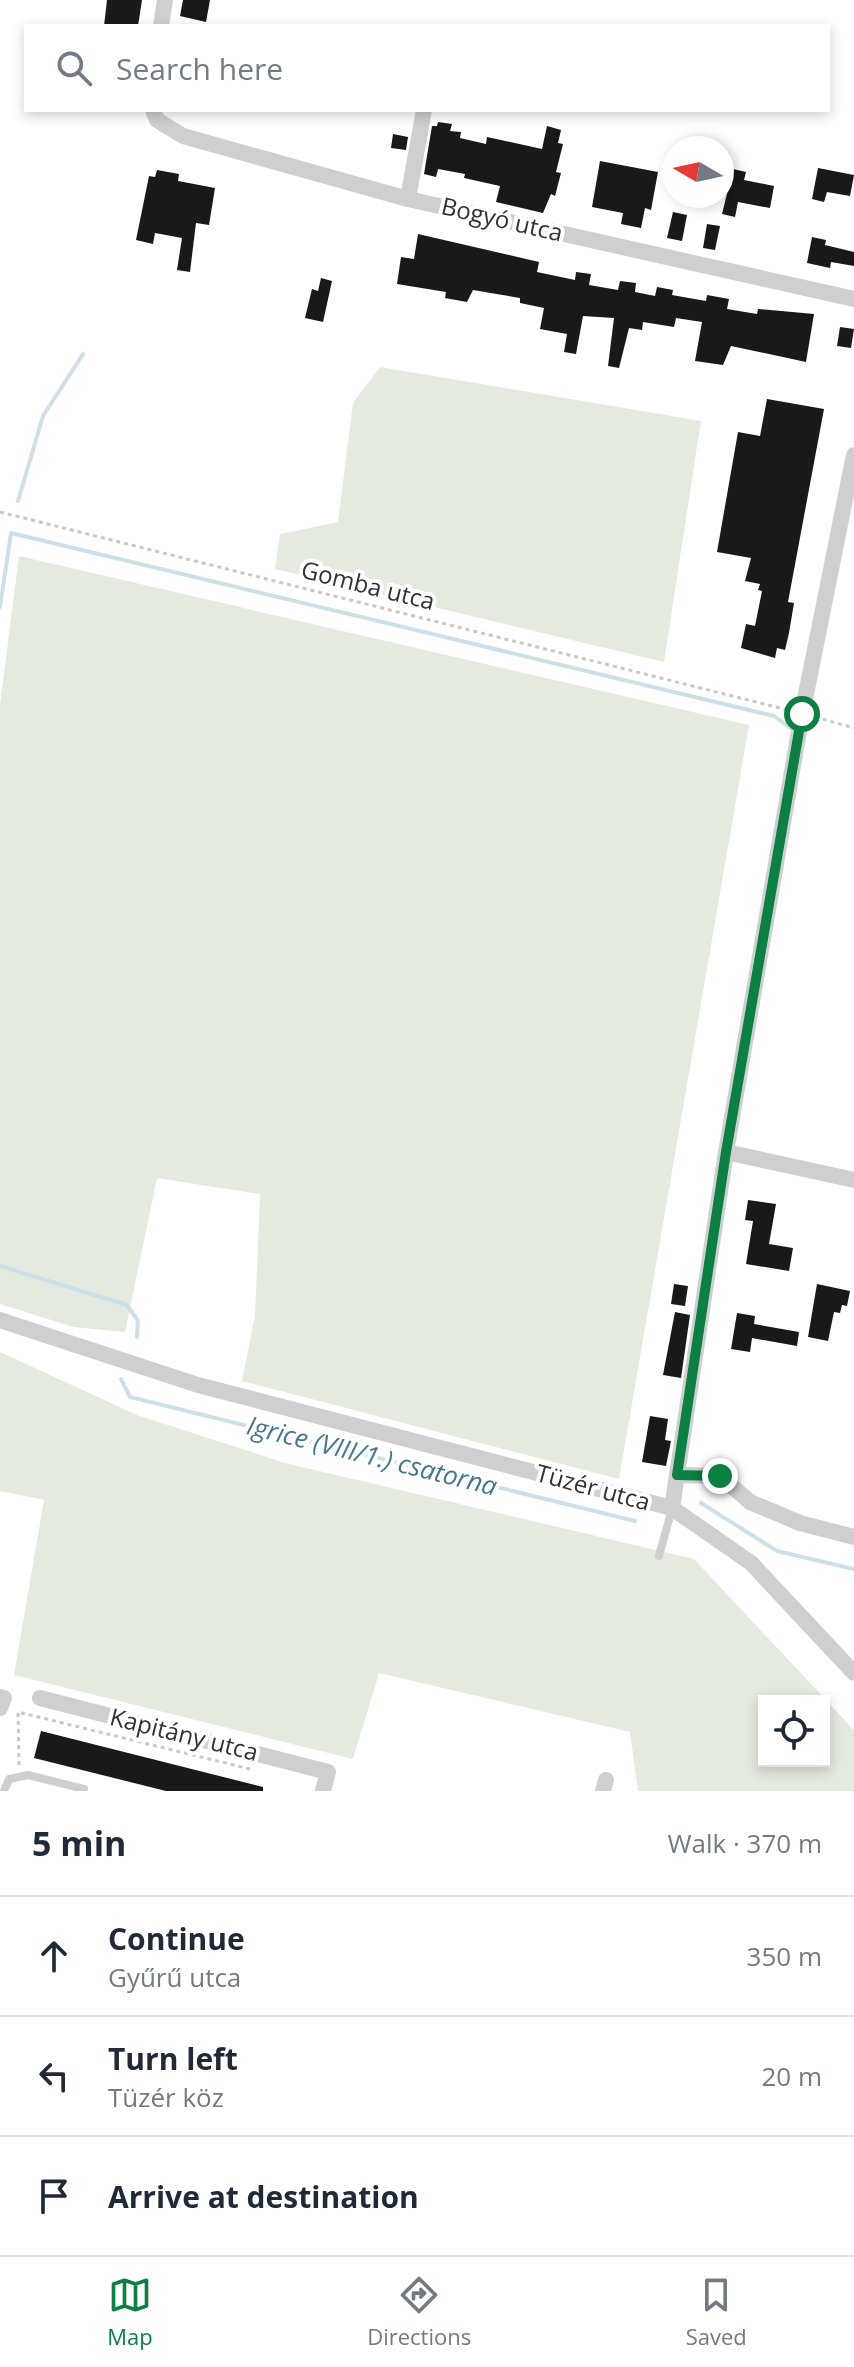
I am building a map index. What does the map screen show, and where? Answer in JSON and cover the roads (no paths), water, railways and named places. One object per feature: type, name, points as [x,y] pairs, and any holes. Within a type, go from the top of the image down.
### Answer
[{"type":"street","points":[[161,24],[165,0]]},
{"type":"street","points":[[408,199],[424,112]]},
{"type":"street","name":"Bogyó utca","points":[[155,115],[183,136],[408,199],[854,299]]},
{"type":"street","points":[[672,1508],[726,1152],[802,714],[854,455]]},
{"type":"street","points":[[726,1152],[854,1180]]},
{"type":"street","name":"Tüzér utca","points":[[0,1320],[198,1385],[672,1508],[751,1563],[854,1673]]},
{"type":"street","points":[[677,1475],[720,1476],[750,1502],[800,1523],[854,1537]]},
{"type":"street","name":"Kapitány utca","points":[[40,1698],[328,1772],[323,1791]]},
{"type":"lane","points":[[659,1556],[672,1508]]},
{"type":"lane","points":[[4,1791],[9,1779],[19,1775],[84,1789]]},
{"type":"waterway","points":[[18,501],[43,416],[83,354]]},
{"type":"waterway","points":[[0,607],[11,533],[774,716],[790,728]]},
{"type":"waterway","name":"Igrice (VIII/1.) csatorna","points":[[0,1266],[127,1305],[138,1321],[137,1337]]},
{"type":"waterway","name":"Igrice (VIII/1.) csatorna","points":[[121,1379],[130,1397],[635,1521]]},
{"type":"waterway","name":"Igrice (VIII/1.) csatorna","points":[[701,1503],[777,1551],[854,1569]]}]
